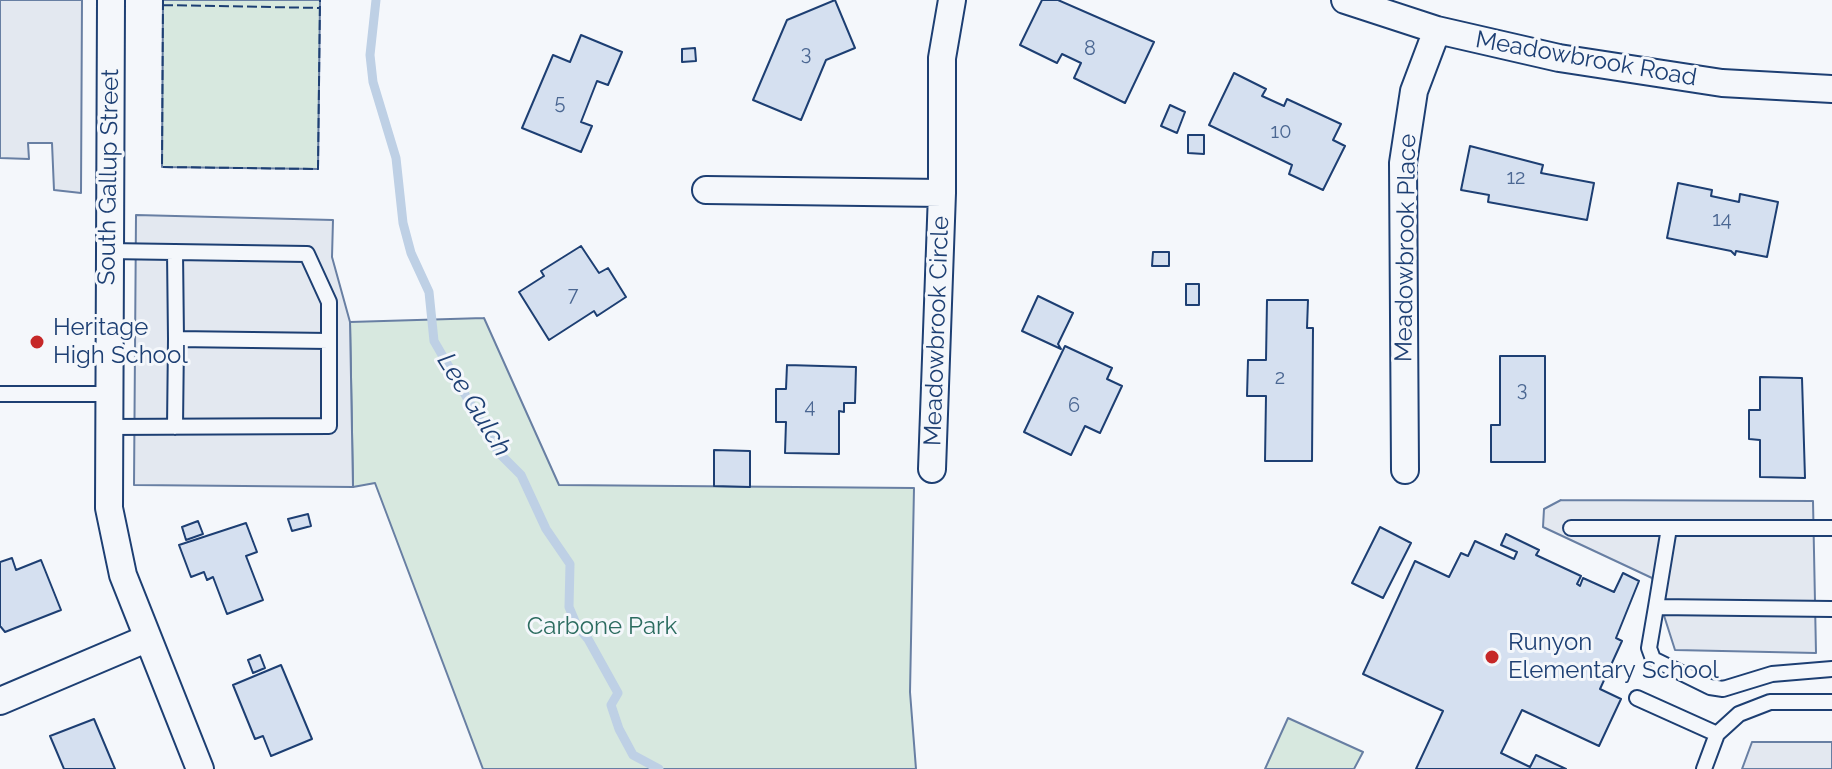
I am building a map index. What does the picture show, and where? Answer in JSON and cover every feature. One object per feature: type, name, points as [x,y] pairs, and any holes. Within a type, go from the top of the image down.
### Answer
[{"type":"street","name":"South Gallup Street","points":[[111,0],[106,427],[113,540],[146,639],[200,769]]},
{"type":"street","name":"Meadowbrook Circle","points":[[932,469],[942,193],[942,58],[952,0]]},
{"type":"street","name":"Meadowbrook Road","points":[[1345,0],[1437,30],[1639,73],[1722,83],[1832,89]]},
{"type":"street","name":"Meadowbrook Place","points":[[1405,470],[1403,163],[1414,91],[1437,30]]},
{"type":"street","name":"Meadowbrook Circle","points":[[706,190],[942,193]]},
{"type":"street","points":[[0,701],[146,639]]},
{"type":"lane","points":[[106,427],[329,426],[329,302],[307,254],[108,251]]},
{"type":"lane","points":[[175,252],[175,427]]},
{"type":"lane","points":[[176,339],[329,341]]},
{"type":"lane","points":[[0,394],[106,394]]},
{"type":"lane","points":[[1571,528],[1832,528]]},
{"type":"lane","points":[[1669,528],[1649,648],[1653,659],[1710,687],[1723,689],[1772,674],[1832,669]]},
{"type":"lane","points":[[1656,607],[1832,609]]},
{"type":"lane","points":[[1637,698],[1717,734]]},
{"type":"lane","points":[[1704,769],[1717,734],[1739,714],[1770,702],[1832,702]]},
{"type":"green space","points":[[163,0],[320,0],[318,169],[162,167]]},
{"type":"green space","name":"Carbone Park","points":[[484,318],[559,485],[914,488],[910,692],[916,769],[483,769],[375,483],[353,487],[350,322]]},
{"type":"green space","points":[[1288,718],[1363,752],[1354,769],[1265,769]]},
{"type":"shaded area","points":[[0,0],[82,0],[81,193],[54,190],[52,143],[28,143],[29,159],[0,158]]},
{"type":"shaded area","points":[[136,215],[333,220],[332,257],[350,322],[353,487],[134,485]]},
{"type":"shaded area","points":[[1561,500],[1813,501],[1816,653],[1675,650],[1652,578],[1543,527],[1544,509]]},
{"type":"shaded area","points":[[1752,742],[1832,742],[1832,769],[1742,769]]},
{"type":"building","points":[[835,0],[855,48],[826,60],[801,120],[753,100],[787,20]]},
{"type":"building","points":[[1042,0],[1058,0],[1154,42],[1125,103],[1074,78],[1081,63],[1062,54],[1057,63],[1020,45]]},
{"type":"building","points":[[581,35],[622,52],[608,85],[597,81],[581,122],[592,126],[581,152],[522,128],[553,55],[570,62]]},
{"type":"building","points":[[695,48],[696,61],[682,62],[682,49]]},
{"type":"building","points":[[1234,73],[1266,89],[1262,96],[1284,106],[1287,99],[1341,124],[1333,140],[1345,146],[1323,190],[1289,174],[1292,165],[1209,125]]},
{"type":"building","points":[[1170,105],[1185,112],[1177,133],[1161,126]]},
{"type":"building","points":[[1188,135],[1204,135],[1204,154],[1188,153]]},
{"type":"building","points":[[1470,146],[1543,165],[1541,173],[1594,183],[1587,220],[1488,202],[1489,195],[1461,190]]},
{"type":"building","points":[[1678,183],[1712,190],[1711,196],[1739,202],[1740,194],[1778,202],[1767,257],[1736,251],[1735,255],[1731,251],[1667,238]]},
{"type":"building","points":[[581,246],[599,273],[608,268],[626,297],[597,316],[594,311],[549,340],[519,292],[544,276],[541,271]]},
{"type":"building","points":[[1153,252],[1169,252],[1169,266],[1152,266]]},
{"type":"building","points":[[1186,284],[1199,284],[1199,305],[1186,305]]},
{"type":"building","points":[[1038,296],[1073,313],[1058,344],[1061,349],[1022,331]]},
{"type":"building","points":[[1267,300],[1308,300],[1307,328],[1313,328],[1312,461],[1265,461],[1266,396],[1247,396],[1248,360],[1266,360]]},
{"type":"building","points":[[1065,346],[1112,368],[1107,379],[1122,386],[1100,433],[1085,426],[1071,455],[1024,432]]},
{"type":"building","points":[[1500,356],[1545,356],[1545,462],[1491,462],[1491,425],[1500,425]]},
{"type":"building","points":[[787,365],[856,367],[855,403],[844,403],[844,412],[839,411],[839,454],[785,453],[786,422],[776,422],[776,389],[786,389]]},
{"type":"building","points":[[1760,377],[1802,378],[1805,478],[1760,477],[1760,440],[1749,439],[1749,410],[1760,410]]},
{"type":"building","points":[[714,450],[750,451],[750,487],[714,486]]},
{"type":"building","points":[[308,514],[311,526],[292,531],[288,519]]},
{"type":"building","points":[[198,521],[203,534],[186,540],[182,527]]},
{"type":"building","points":[[246,523],[257,552],[246,556],[263,600],[227,614],[213,577],[207,580],[204,572],[191,577],[179,545]]},
{"type":"building","points":[[1380,527],[1411,543],[1383,598],[1352,583]]},
{"type":"building","name":"Runyon Elementary School","points":[[1506,534],[1539,550],[1536,555],[1581,576],[1577,584],[1580,586],[1583,578],[1614,592],[1623,573],[1639,581],[1616,638],[1622,641],[1600,689],[1621,699],[1599,746],[1522,710],[1501,753],[1530,767],[1536,755],[1566,769],[1416,769],[1443,711],[1363,674],[1415,561],[1449,577],[1461,553],[1468,556],[1475,541],[1514,559],[1517,552],[1501,545]]},
{"type":"building","points":[[12,558],[16,570],[41,560],[61,610],[5,632],[0,626],[0,562]]},
{"type":"building","points":[[260,655],[265,668],[253,673],[248,660]]},
{"type":"building","points":[[281,665],[312,739],[271,756],[263,736],[255,739],[233,685]]},
{"type":"building","points":[[94,719],[115,769],[64,769],[50,736]]},
{"type":"waterway","name":"Lee Gulch","points":[[376,0],[370,55],[373,82],[396,158],[403,223],[411,253],[429,292],[434,341],[499,453],[521,475],[546,529],[570,564],[569,607],[577,626],[588,639],[618,693],[611,705],[619,729],[633,755],[659,769]]},
{"type":"fence","points":[[163,0],[162,167],[318,169],[320,0]]},
{"type":"fence","points":[[163,5],[320,8]]},
{"type":"place","name":"Heritage High School","points":[[37,342]]},
{"type":"place","name":"Runyon Elementary School","points":[[1492,657]]}]
